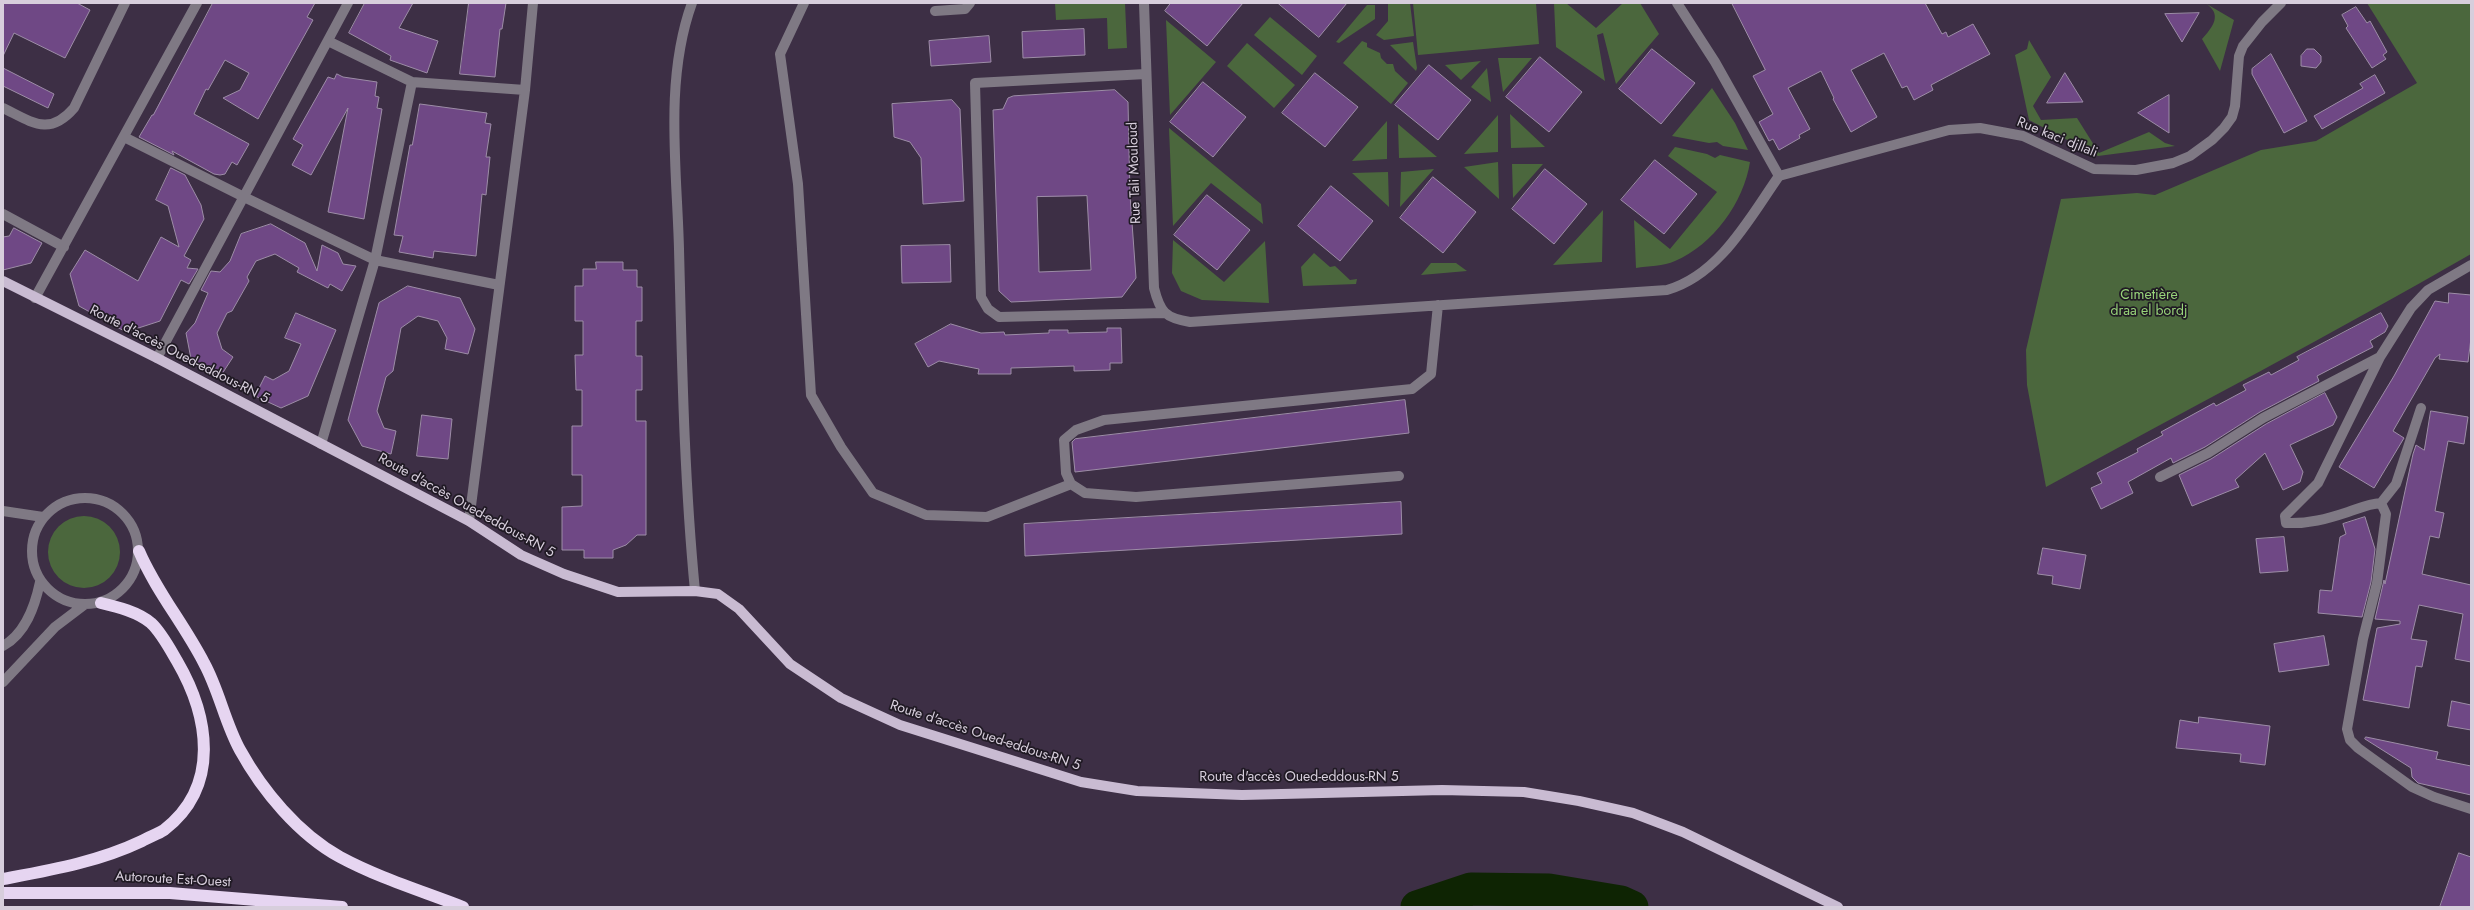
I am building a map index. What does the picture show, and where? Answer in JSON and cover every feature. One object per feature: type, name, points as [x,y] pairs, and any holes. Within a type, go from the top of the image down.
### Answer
[{"type":"highway","points":[[139,551],[149,576],[170,610],[190,637],[205,665],[239,748],[260,784],[286,814],[318,842],[339,856],[463,907]]},
{"type":"highway","points":[[3,879],[98,859],[132,846],[163,830],[187,808],[198,784],[204,752],[202,723],[195,698],[183,672],[151,623],[126,609],[101,603]]},
{"type":"highway","name":"Autoroute Est-Ouest","points":[[3,893],[170,893],[342,907]]},
{"type":"main road","name":"Route d'accès Oued-eddous-RN 5","points":[[3,281],[157,358],[322,444],[468,521],[521,555],[564,574],[618,592],[694,590],[718,594],[734,605],[790,664],[841,698],[900,725],[1081,782],[1136,791],[1242,795],[1442,790],[1524,792],[1633,813],[1683,832],[1838,907]]},
{"type":"street","points":[[3,108],[34,123],[48,125],[63,121],[74,108],[125,3]]},
{"type":"street","points":[[35,298],[197,3]]},
{"type":"street","points":[[157,358],[348,3]]},
{"type":"street","points":[[468,521],[525,90],[533,3]]},
{"type":"street","points":[[692,3],[682,34],[675,104],[686,502],[694,590]]},
{"type":"street","points":[[804,3],[780,54],[798,184],[811,394],[841,447],[873,493],[926,515],[987,517],[1071,484]]},
{"type":"street","points":[[935,11],[964,9],[970,3]]},
{"type":"street","name":"Rue Tali Mouloud","points":[[1144,3],[1154,288],[1164,313]]},
{"type":"street","points":[[1146,74],[975,83],[981,297],[988,309],[999,317],[1164,313],[1174,319],[1190,322],[1667,290],[1680,286],[1708,267],[1738,235],[1780,176],[1715,62],[1677,3]]},
{"type":"street","name":"Rue kaci djllali","points":[[1780,176],[1950,130],[1980,128],[2022,136],[2094,169],[2136,170],[2173,163],[2190,156],[2212,140],[2232,117],[2235,106],[2239,56],[2243,46],[2262,22],[2281,3]]},
{"type":"street","points":[[328,41],[412,82],[525,90]]},
{"type":"street","points":[[322,444],[375,260],[412,82]]},
{"type":"street","points":[[124,137],[375,260],[499,285]]},
{"type":"street","points":[[3,214],[64,247]]},
{"type":"street","points":[[2421,408],[2396,484],[2381,503],[2369,504],[2330,518],[2308,523],[2286,523],[2285,516],[2321,478],[2380,357],[2418,299],[2428,290],[2471,265]]},
{"type":"street","points":[[1399,476],[1136,497],[1085,493],[1071,484],[1066,473],[1064,440],[1076,430],[1104,420],[1412,389],[1432,374],[1438,306]]},
{"type":"street","points":[[2160,477],[2208,453],[2263,418],[2380,357]]},
{"type":"street","points":[[75,498],[94,498],[112,505],[126,516],[135,532],[139,551],[136,568],[129,583],[117,595],[101,603],[84,605],[67,602],[52,594],[40,582],[33,566],[31,549],[34,532],[43,517],[58,505],[75,498]]},
{"type":"street","points":[[2381,503],[2386,514],[2377,583],[2363,639],[2348,729],[2350,740],[2358,748],[2412,787],[2434,798],[2471,809]]},
{"type":"street","points":[[3,511],[43,517]]},
{"type":"street","points":[[3,646],[22,627],[34,607],[40,582]]},
{"type":"street","points":[[3,682],[55,627],[84,605]]},
{"type":"green space","points":[[1055,3],[1125,3],[1127,48],[1108,49],[1107,18],[1056,20]]},
{"type":"green space","points":[[1388,3],[1410,3],[1414,36],[1384,40],[1376,35],[1388,21]]},
{"type":"green space","points":[[1413,3],[1536,3],[1539,44],[1418,55]]},
{"type":"green space","points":[[1554,3],[1566,3],[1596,28],[1623,3],[1640,3],[1659,34],[1616,84],[1603,33],[1597,35],[1605,81],[1556,47]]},
{"type":"green space","points":[[2205,3],[2234,20],[2220,71],[2202,39],[2213,25],[2215,16],[2214,12]]},
{"type":"green space","name":"Cimetière draa el bordj","points":[[2367,3],[2471,3],[2471,254],[2312,343],[2046,487],[2027,385],[2026,350],[2061,199],[2137,193],[2155,195],[2261,150],[2316,141],[2417,83]]},
{"type":"green space","points":[[1367,5],[1375,5],[1375,19],[1339,43],[1336,42]]},
{"type":"green space","points":[[1270,17],[1317,56],[1302,75],[1254,35]]},
{"type":"green space","points":[[1166,20],[1216,62],[1170,115]]},
{"type":"green space","points":[[2029,40],[2051,77],[2033,106],[2041,120],[2077,118],[2099,153],[2149,132],[2165,143],[2175,146],[2098,156],[2029,120],[2015,55],[2027,49]]},
{"type":"green space","points":[[1362,41],[1367,43],[1367,47],[1380,53],[1381,58],[1387,64],[1393,64],[1395,71],[1408,83],[1391,104],[1343,63]]},
{"type":"green space","points":[[1413,42],[1417,68],[1416,71],[1390,45]]},
{"type":"green space","points":[[1247,43],[1295,85],[1274,108],[1227,66]]},
{"type":"green space","points":[[1498,58],[1532,58],[1503,92]]},
{"type":"green space","points":[[1481,61],[1461,80],[1445,65]]},
{"type":"green space","points":[[1487,68],[1491,102],[1471,87]]},
{"type":"green space","points":[[1712,88],[1735,123],[1748,150],[1723,146],[1717,142],[1709,143],[1672,136]]},
{"type":"green space","points":[[1510,114],[1545,147],[1511,148]]},
{"type":"green space","points":[[1498,115],[1498,152],[1464,154]]},
{"type":"green space","points":[[1387,121],[1387,159],[1352,161]]},
{"type":"green space","points":[[1398,124],[1437,157],[1399,158]]},
{"type":"green space","points":[[1169,128],[1261,204],[1263,224],[1211,183],[1173,226]]},
{"type":"green space","points":[[1675,147],[1707,154],[1715,158],[1720,155],[1750,162],[1747,177],[1734,207],[1714,233],[1702,244],[1689,254],[1671,263],[1636,268],[1634,220],[1670,249],[1717,192],[1668,156]]},
{"type":"green space","points":[[1498,162],[1499,199],[1464,167]]},
{"type":"green space","points":[[1512,164],[1543,164],[1513,198]]},
{"type":"green space","points":[[1434,169],[1400,207],[1401,172]]},
{"type":"green space","points":[[1388,172],[1389,207],[1352,173]]},
{"type":"green space","points":[[1603,210],[1602,262],[1553,265]]},
{"type":"green space","points":[[1173,240],[1224,282],[1265,241],[1269,303],[1202,300],[1181,291],[1172,273]]},
{"type":"green space","points":[[1314,253],[1330,267],[1335,266],[1350,280],[1357,279],[1356,284],[1303,286],[1301,267]]},
{"type":"green space","points":[[1431,263],[1456,263],[1467,271],[1421,275]]},
{"type":"green space","points":[[77,516],[91,516],[98,518],[110,526],[118,538],[120,552],[118,566],[110,578],[98,586],[91,588],[77,588],[70,586],[58,578],[50,566],[48,559],[48,545],[50,538],[58,526],[70,518]]},
{"type":"building","points":[[3,3],[77,3],[90,10],[65,58],[14,33],[3,56]]},
{"type":"building","points":[[213,3],[315,3],[307,17],[313,20],[258,119],[223,98],[240,90],[249,73],[225,60],[208,90],[206,89],[194,114],[249,144],[237,165],[232,162],[225,174],[220,175],[214,174],[172,151],[174,155],[139,137],[153,115]]},
{"type":"building","points":[[365,3],[413,3],[399,28],[438,41],[427,73],[390,60],[391,56],[349,33]]},
{"type":"building","points":[[469,3],[506,3],[502,29],[500,29],[495,77],[460,74]]},
{"type":"building","points":[[1171,3],[1243,3],[1207,46],[1165,11]]},
{"type":"building","points":[[1278,3],[1347,3],[1319,37]]},
{"type":"building","points":[[1732,3],[1925,3],[1942,34],[1946,32],[1948,37],[1973,24],[1990,54],[1931,85],[1933,90],[1914,100],[1907,86],[1902,88],[1884,53],[1851,70],[1877,117],[1851,132],[1833,99],[1834,98],[1821,71],[1788,88],[1810,129],[1799,135],[1800,138],[1779,150],[1773,139],[1769,141],[1759,122],[1773,114],[1753,76],[1765,70]]},
{"type":"building","points":[[2356,7],[2367,23],[2370,21],[2387,52],[2383,55],[2386,59],[2372,68],[2346,28],[2348,26],[2342,15]]},
{"type":"building","points":[[2199,13],[2182,42],[2165,14]]},
{"type":"building","points":[[1084,29],[1085,55],[1023,58],[1022,32]]},
{"type":"building","points":[[989,36],[991,62],[931,66],[929,41]]},
{"type":"building","points":[[1652,49],[1695,83],[1661,124],[1619,89]]},
{"type":"building","points":[[2307,49],[2314,49],[2321,56],[2321,62],[2316,68],[2301,66],[2301,56]]},
{"type":"building","points":[[2271,54],[2307,121],[2284,133],[2252,74],[2252,69]]},
{"type":"building","points":[[1540,57],[1582,92],[1549,132],[1506,97]]},
{"type":"building","points":[[1429,65],[1471,100],[1438,140],[1395,105]]},
{"type":"building","points":[[3,68],[54,94],[48,108],[3,86]]},
{"type":"building","points":[[1315,73],[1358,107],[1325,147],[1282,113]]},
{"type":"building","points":[[2065,73],[2083,102],[2047,103]]},
{"type":"building","points":[[337,74],[343,77],[377,82],[375,96],[379,97],[377,108],[382,109],[364,219],[328,212],[348,108],[311,175],[292,165],[303,145],[293,139],[328,77],[334,79]]},
{"type":"building","points":[[2375,75],[2385,93],[2322,129],[2314,116],[2363,88],[2360,84]]},
{"type":"building","points":[[1203,82],[1246,117],[1213,157],[1170,122]]},
{"type":"building","points":[[1115,90],[1128,102],[1130,195],[1136,278],[1122,297],[1011,302],[999,291],[993,110],[1003,109],[1008,98],[1013,96]],"holes":[[[1087,196],[1091,270],[1039,272],[1037,197]]]},
{"type":"building","points":[[2169,95],[2169,133],[2138,113]]},
{"type":"building","points":[[952,100],[960,109],[964,201],[923,204],[921,158],[910,142],[894,137],[892,104]]},
{"type":"building","points":[[420,104],[487,113],[485,123],[491,124],[486,157],[490,157],[486,195],[482,194],[476,256],[434,251],[433,258],[399,252],[403,236],[394,235],[410,145],[412,145]]},
{"type":"building","points":[[1655,160],[1697,194],[1664,234],[1621,200]]},
{"type":"building","points":[[171,168],[185,175],[201,205],[204,219],[184,256],[191,260],[187,268],[198,269],[189,284],[181,280],[160,321],[126,332],[79,306],[70,274],[85,250],[138,281],[161,237],[179,247],[168,206],[156,200]]},
{"type":"building","points":[[1545,169],[1587,204],[1554,244],[1512,209]]},
{"type":"building","points":[[1433,177],[1476,212],[1443,253],[1400,218]]},
{"type":"building","points":[[1331,186],[1373,221],[1340,261],[1298,226]]},
{"type":"building","points":[[1207,195],[1250,230],[1217,270],[1174,235]]},
{"type":"building","points":[[271,224],[305,243],[317,271],[322,245],[338,253],[343,264],[356,266],[342,291],[330,284],[328,288],[297,272],[299,268],[275,254],[256,261],[247,277],[249,281],[232,311],[227,313],[217,333],[222,349],[233,357],[220,377],[211,371],[192,364],[186,333],[195,323],[208,293],[201,290],[211,271],[220,272],[230,261],[241,234]]},
{"type":"building","points":[[14,228],[42,243],[31,263],[3,270],[3,237],[9,236]]},
{"type":"building","points":[[950,245],[951,282],[902,283],[901,246]]},
{"type":"building","points":[[596,262],[623,262],[623,270],[637,270],[637,287],[642,287],[642,321],[636,321],[636,356],[642,356],[642,390],[636,390],[636,421],[646,421],[646,535],[637,535],[626,545],[613,550],[613,558],[584,558],[584,550],[562,550],[562,507],[582,506],[582,475],[572,475],[572,426],[582,426],[582,390],[576,390],[575,355],[583,355],[583,321],[575,321],[575,286],[583,286],[583,269],[596,269]]},
{"type":"building","points":[[408,286],[460,298],[475,329],[468,354],[445,349],[447,338],[438,321],[418,316],[401,328],[393,371],[386,377],[377,411],[384,428],[396,431],[391,454],[362,446],[348,420],[379,303]]},
{"type":"building","points":[[2449,293],[2471,295],[2471,338],[2468,362],[2439,359],[2440,354],[2435,358],[2393,431],[2404,438],[2374,488],[2339,467],[2394,376],[2435,301],[2448,303]]},
{"type":"building","points":[[296,313],[336,330],[308,396],[281,408],[255,396],[265,376],[273,380],[289,371],[301,344],[285,338]]},
{"type":"building","points":[[2381,313],[2388,326],[2385,332],[2370,341],[2373,347],[2317,376],[2319,381],[2260,412],[2205,447],[2173,463],[2171,458],[2128,482],[2133,493],[2101,509],[2091,488],[2102,483],[2097,473],[2138,452],[2137,449],[2163,435],[2161,432],[2214,403],[2216,406],[2246,390],[2243,385],[2269,372],[2271,375],[2299,360],[2297,357]]},
{"type":"building","points":[[951,324],[981,333],[1004,332],[1005,335],[1049,333],[1049,330],[1068,330],[1068,333],[1107,332],[1107,328],[1121,328],[1122,363],[1110,363],[1110,370],[1074,371],[1074,366],[1011,368],[1011,374],[978,374],[979,369],[939,361],[928,367],[915,344]]},
{"type":"building","points":[[2325,393],[2337,417],[2333,425],[2290,445],[2303,472],[2300,482],[2283,490],[2265,453],[2235,480],[2239,487],[2192,506],[2179,475],[2211,459],[2266,424]]},
{"type":"building","points":[[1405,400],[1409,433],[1075,472],[1072,442],[1075,439]]},
{"type":"building","points":[[2431,411],[2468,417],[2464,444],[2448,441],[2435,511],[2444,513],[2439,538],[2430,536],[2422,574],[2471,585],[2471,662],[2455,659],[2463,614],[2419,605],[2411,639],[2427,641],[2422,667],[2416,666],[2409,708],[2363,700],[2377,628],[2400,624],[2400,621],[2375,619],[2384,580],[2385,584],[2413,454],[2416,445],[2424,450]]},
{"type":"building","points":[[422,415],[452,419],[448,459],[417,456]]},
{"type":"building","points":[[1401,502],[1402,534],[1025,556],[1024,524]]},
{"type":"building","points":[[2365,517],[2375,549],[2371,582],[2362,617],[2318,613],[2320,590],[2332,591],[2340,537],[2346,534],[2343,524]]},
{"type":"building","points":[[2284,537],[2288,571],[2260,573],[2256,539]]},
{"type":"building","points":[[2043,548],[2086,555],[2080,589],[2052,584],[2053,576],[2038,574]]},
{"type":"building","points":[[2324,636],[2329,665],[2279,672],[2274,644]]},
{"type":"building","points":[[2452,701],[2471,705],[2471,730],[2448,726]]},
{"type":"building","points":[[2199,717],[2270,726],[2265,765],[2240,762],[2241,754],[2176,748],[2180,720],[2198,723]]},
{"type":"building","points":[[2366,737],[2438,752],[2436,759],[2471,766],[2471,795],[2418,783],[2412,777],[2411,768],[2365,739]]},
{"type":"building","points":[[2459,853],[2471,857],[2471,907],[2440,907]]},
{"type":"waterway","points":[[1417,907],[1471,889],[1549,890],[1621,902],[1632,907]]}]
